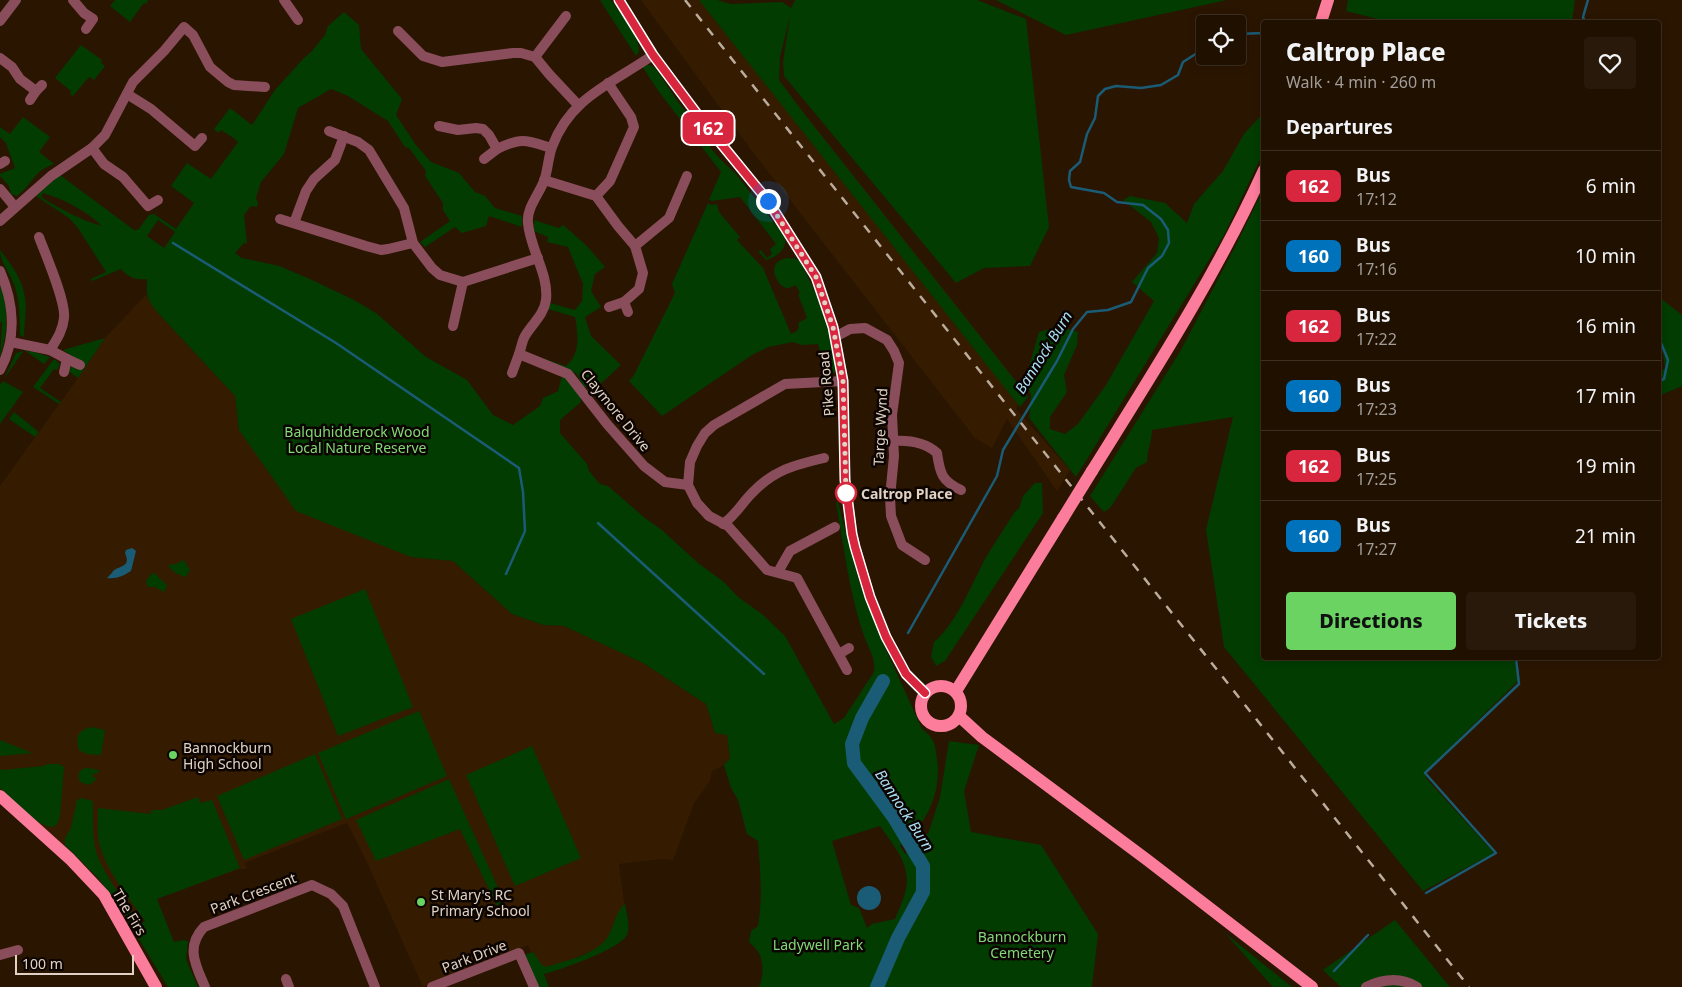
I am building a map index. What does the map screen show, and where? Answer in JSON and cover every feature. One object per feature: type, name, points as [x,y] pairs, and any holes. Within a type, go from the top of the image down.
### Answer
[{"type":"main road","points":[[1322,20],[1328,0]]},
{"type":"main road","points":[[952,689],[975,658],[1172,344],[1230,239],[1261,176]]},
{"type":"main road","points":[[949,725],[959,716],[962,703],[952,689],[936,686],[925,693],[920,705],[924,717],[934,725],[949,725],[982,737]]},
{"type":"main road","points":[[959,716],[982,737],[1146,859],[1312,987]]},
{"type":"main road","name":"The Firs","points":[[0,796],[70,859],[104,895],[156,987]]},
{"type":"street","points":[[0,21],[14,3],[1,0]]},
{"type":"street","points":[[73,0],[93,19],[86,29]]},
{"type":"street","points":[[284,0],[298,20]]},
{"type":"street","name":"Pike Road","points":[[619,0],[653,55],[700,118],[768,201],[816,277],[835,337],[843,381],[845,480],[854,543],[870,597],[886,637],[906,674],[925,693]]},
{"type":"street","points":[[535,57],[566,16]]},
{"type":"street","points":[[0,221],[51,176],[92,148],[105,135],[133,82],[184,28],[193,35],[210,67],[228,82],[234,85],[265,87]]},
{"type":"street","points":[[398,30],[423,56],[442,62],[513,53],[535,57],[578,105]]},
{"type":"street","points":[[512,373],[525,337],[534,326],[545,306],[545,279],[528,223],[532,206],[544,180],[551,148],[569,115],[578,105],[608,83],[653,55]]},
{"type":"street","points":[[0,58],[12,67],[20,79],[36,92]]},
{"type":"street","points":[[596,196],[610,181],[634,127],[631,117],[608,83]]},
{"type":"street","points":[[127,94],[151,109],[192,149],[202,138]]},
{"type":"street","points":[[439,126],[458,130],[483,129],[497,149]]},
{"type":"street","points":[[329,131],[358,142],[369,150],[404,208],[413,243],[432,268],[440,275],[463,282],[538,258]]},
{"type":"street","points":[[294,223],[306,191],[314,179],[335,160],[344,136]]},
{"type":"street","points":[[484,159],[497,149],[513,141],[523,140],[551,148]]},
{"type":"street","points":[[92,148],[104,164],[123,177],[148,206],[158,200]]},
{"type":"street","points":[[635,246],[669,218],[687,176]]},
{"type":"street","points":[[544,180],[596,196],[635,246],[643,273],[639,289],[624,302],[609,308]]},
{"type":"street","points":[[0,189],[15,207]]},
{"type":"street","points":[[280,219],[381,250],[413,243]]},
{"type":"street","points":[[40,237],[64,303],[61,332],[50,350]]},
{"type":"street","points":[[0,271],[9,294],[13,320],[10,342],[0,370]]},
{"type":"street","points":[[453,326],[463,282]]},
{"type":"street","points":[[624,302],[628,312]]},
{"type":"street","name":"Targe Wynd","points":[[835,337],[850,329],[865,328],[887,340],[894,351],[898,363],[892,415],[894,456],[890,497],[891,516],[902,545],[925,560]]},
{"type":"street","points":[[10,342],[50,350],[80,365]]},
{"type":"street","name":"Claymore Drive","points":[[519,354],[568,374],[607,424],[644,466],[665,482],[688,485]]},
{"type":"street","points":[[64,372],[67,359]]},
{"type":"street","points":[[843,381],[785,384],[714,425],[705,433],[690,462],[688,485],[697,503],[709,516],[728,526],[766,570],[798,578],[847,670]]},
{"type":"street","points":[[892,441],[908,440],[930,446],[937,453],[942,477],[961,490]]},
{"type":"street","points":[[723,524],[734,515],[752,493],[779,472],[792,466],[824,458]]},
{"type":"street","points":[[778,572],[790,551],[835,527]]},
{"type":"street","points":[[839,654],[849,648]]},
{"type":"street","name":"Park Crescent","points":[[204,987],[193,958],[195,940],[204,927],[312,885],[331,894],[343,906],[375,987]]},
{"type":"street","points":[[0,955],[18,950]]},
{"type":"street","name":"Park Drive","points":[[432,987],[519,953],[534,987]]},
{"type":"street","points":[[1366,987],[1376,982],[1392,979],[1417,987]]},
{"type":"shaded area","points":[[641,0],[715,0],[1020,386],[1024,393],[1016,409],[1070,470],[1057,491],[1007,419],[992,448],[975,438],[752,151]]},
{"type":"shaded area","points":[[146,295],[159,314],[235,396],[239,430],[411,557],[453,561],[512,614],[543,625],[564,626],[643,663],[706,704],[715,733],[727,735],[730,758],[724,765],[712,771],[710,781],[694,803],[673,860],[661,859],[619,864],[627,925],[602,947],[540,972],[528,945],[423,987],[365,858],[347,823],[244,863],[247,869],[239,869],[157,899],[127,918],[101,881],[0,788],[0,486],[105,338]]},
{"type":"green space","points":[[115,0],[148,0],[130,22],[110,6]]},
{"type":"green space","points":[[600,0],[611,0],[629,25],[638,46],[639,52],[636,56]]},
{"type":"green space","points":[[699,0],[717,0],[731,4],[782,2],[791,8],[795,0],[977,0],[1026,19],[1049,227],[1030,266],[984,268],[956,283],[784,76],[783,62],[790,16],[780,57],[779,80],[1028,397],[1020,407]]},
{"type":"green space","points":[[996,0],[1227,0],[1066,35]]},
{"type":"green space","points":[[1348,0],[1575,0],[1572,20],[1381,20],[1346,11]]},
{"type":"green space","points":[[344,12],[359,25],[361,49],[402,99],[396,115],[416,145],[431,162],[459,173],[475,192],[485,196],[495,208],[522,216],[522,227],[489,216],[486,226],[462,233],[455,227],[425,247],[420,242],[450,221],[443,210],[443,203],[425,176],[426,171],[409,148],[405,147],[388,121],[348,96],[331,89],[298,108],[284,154],[261,182],[256,198],[257,207],[251,206],[244,215],[247,244],[244,243],[235,253],[242,258],[279,266],[310,279],[376,313],[426,357],[467,380],[493,415],[513,425],[540,406],[543,398],[558,391],[562,373],[580,394],[581,402],[560,420],[560,433],[587,464],[589,471],[600,484],[608,486],[662,530],[698,563],[724,582],[738,597],[762,614],[785,636],[834,724],[844,718],[874,672],[872,654],[859,619],[844,553],[836,502],[838,502],[858,579],[878,632],[922,729],[932,739],[936,749],[938,779],[934,798],[926,816],[900,846],[905,854],[925,834],[928,834],[940,797],[949,741],[979,745],[964,791],[971,832],[1041,845],[1098,934],[1092,987],[759,987],[762,963],[758,951],[749,942],[751,931],[758,926],[760,915],[761,884],[758,841],[747,834],[738,800],[731,788],[724,765],[730,758],[727,735],[715,733],[706,704],[643,663],[564,626],[543,625],[512,614],[453,561],[411,557],[296,511],[239,430],[235,396],[155,309],[148,298],[147,279],[132,278],[121,269],[92,281],[91,279],[106,272],[78,228],[69,218],[36,196],[60,175],[134,230],[138,230],[149,215],[154,214],[176,229],[194,203],[171,186],[187,163],[211,179],[238,142],[221,130],[218,133],[214,129],[230,108],[252,125],[275,90],[325,35],[328,26]],"holes":[[[43,193],[74,206],[102,226],[56,206],[41,197]],[[158,220],[175,232],[164,248],[147,236]],[[880,826],[900,855],[906,871],[906,889],[895,919],[872,924],[867,928],[859,908],[851,905],[832,841]]]},
{"type":"green space","points":[[81,45],[102,60],[101,63],[105,66],[94,80],[89,77],[73,96],[70,94],[71,91],[55,78]]},
{"type":"green space","points":[[645,64],[656,69],[678,102],[701,130],[712,150],[736,174],[785,237],[783,249],[777,255],[766,260],[758,251],[761,250],[767,258],[772,254],[770,249],[776,244],[740,197],[709,200],[721,172],[659,92],[642,66]]},
{"type":"green space","points":[[1261,115],[1261,157],[1223,237],[1076,477],[1029,418],[1031,396],[1026,377],[1039,332],[1060,326],[1078,332],[1077,345],[1064,375],[1067,392],[1050,417],[1050,429],[1065,434],[1078,424],[1106,385],[1154,301],[1132,282],[1157,253],[1159,238],[1151,222],[1123,200],[1130,196],[1165,203],[1187,223],[1194,204],[1223,171],[1244,134]]},
{"type":"green space","points":[[23,117],[50,137],[39,152],[54,164],[37,174],[17,196],[11,194],[9,186],[0,176],[0,174],[15,168],[6,143],[0,137],[0,127],[10,134]]},
{"type":"green space","points":[[1261,194],[1261,660],[1515,660],[1518,681],[1425,772],[1426,778],[1494,853],[1423,891],[1224,647],[1206,530],[1233,417],[1152,430],[1147,462],[1136,468],[1110,508],[1104,512],[1090,496],[1181,350]]},
{"type":"green space","points":[[708,203],[711,205],[717,204],[719,212],[740,237],[737,240],[763,268],[791,334],[797,331],[798,323],[807,318],[796,285],[789,288],[783,287],[775,276],[774,271],[777,263],[784,259],[792,258],[800,261],[822,306],[832,342],[836,366],[835,372],[829,377],[829,375],[826,376],[818,344],[802,345],[793,342],[768,347],[752,355],[662,416],[629,381],[634,375],[675,293],[672,284]]},
{"type":"green space","points":[[534,220],[559,228],[563,225],[586,245],[605,267],[595,274],[591,291],[601,307],[585,317],[591,336],[621,365],[594,390],[590,385],[584,388],[577,374],[545,359],[566,366],[571,361],[577,343],[575,317],[548,309],[550,303],[575,310],[582,301],[583,284],[568,247],[547,242],[548,237],[534,231]]},
{"type":"green space","points":[[0,250],[16,272],[24,291],[26,307],[24,337],[20,335],[17,293],[0,255]]},
{"type":"green space","points":[[0,284],[5,303],[6,330],[0,358],[2,323],[0,322]]},
{"type":"green space","points":[[1661,299],[1682,315],[1682,386],[1661,395],[1661,371],[1665,368],[1661,338]]},
{"type":"green space","points":[[105,338],[78,378],[68,371],[72,366],[72,356],[63,350]]},
{"type":"green space","points":[[23,351],[4,379],[16,353]]},
{"type":"green space","points":[[25,351],[33,352],[50,357],[44,364]]},
{"type":"green space","points":[[54,359],[60,364],[57,370],[54,369],[40,388],[61,402],[59,404],[33,387]]},
{"type":"green space","points":[[3,381],[23,392],[0,424],[0,385]]},
{"type":"green space","points":[[14,412],[39,432],[35,437],[9,419]]},
{"type":"green space","points":[[1035,483],[1042,483],[1043,513],[945,661],[936,666],[931,657],[934,642],[956,614],[988,553],[1019,508],[1023,496]]},
{"type":"green space","points":[[184,560],[190,570],[186,577],[176,573],[168,565]]},
{"type":"green space","points":[[153,572],[167,585],[164,592],[155,587],[148,587],[146,581]]},
{"type":"green space","points":[[365,589],[413,707],[338,736],[291,619]]},
{"type":"green space","points":[[419,711],[447,776],[346,819],[318,753]]},
{"type":"green space","points":[[91,727],[105,730],[101,755],[87,754],[79,750],[77,741],[80,732]]},
{"type":"green space","points":[[0,740],[32,753],[0,756]]},
{"type":"green space","points":[[532,746],[581,858],[515,886],[466,775]]},
{"type":"green space","points":[[315,754],[342,819],[244,860],[217,796]]},
{"type":"green space","points":[[47,764],[59,764],[64,767],[60,817],[57,824],[53,827],[46,826],[32,817],[0,788],[0,769],[44,766]]},
{"type":"green space","points":[[82,769],[99,770],[98,773],[93,774],[93,777],[97,779],[89,785],[80,782],[79,776]]},
{"type":"green space","points":[[449,779],[504,901],[497,906],[460,829],[376,861],[356,820]]},
{"type":"green space","points":[[198,797],[200,803],[212,800],[240,868],[157,899],[174,942],[188,941],[186,959],[198,987],[168,987],[114,898],[97,877],[65,845],[65,838],[71,828],[77,800],[81,798],[93,801],[94,839],[99,859],[116,889],[141,924],[145,921],[119,884],[102,853],[98,839],[98,808],[151,814],[151,810],[162,810]]},
{"type":"green space","points":[[625,904],[629,928],[627,935],[622,941],[589,958],[544,974],[549,987],[537,987],[524,955],[533,952],[542,965],[546,967],[595,949],[607,938],[622,906]]},
{"type":"green space","points":[[1395,920],[1450,987],[1341,987],[1323,970]]},
{"type":"green space","points":[[1225,933],[1292,987],[1273,987]]},
{"type":"water","points":[[132,548],[136,551],[131,571],[120,577],[107,578],[113,571],[126,563],[126,550]]},
{"type":"water","points":[[869,886],[877,890],[881,898],[877,906],[869,910],[861,906],[857,898],[861,890]]},
{"type":"waterway","name":"Bannock Burn","points":[[1584,20],[1583,17],[1588,0]]},
{"type":"waterway","name":"Bannock Burn","points":[[1246,34],[1261,33]]},
{"type":"waterway","name":"Bannock Burn","points":[[908,633],[997,476],[1003,450],[1057,361],[1073,329],[1087,312],[1108,310],[1131,302],[1148,268],[1162,256],[1169,243],[1168,230],[1161,219],[1143,205],[1117,202],[1104,193],[1071,187],[1069,180],[1070,171],[1080,162],[1087,134],[1095,118],[1098,96],[1105,89],[1116,86],[1141,88],[1161,85],[1178,75],[1183,62],[1196,54]]},
{"type":"waterway","points":[[173,243],[336,343],[519,468],[523,492],[525,531],[506,574]]},
{"type":"waterway","name":"Bannock Burn","points":[[1661,343],[1668,360],[1664,379],[1661,380]]},
{"type":"waterway","points":[[598,523],[764,674]]},
{"type":"waterway","points":[[1426,893],[1496,853],[1425,773],[1519,684],[1516,660]]},
{"type":"waterway","name":"Bannock Burn","points":[[877,987],[898,938],[923,892],[923,866],[893,816],[854,763],[852,744],[862,718],[883,681]]},
{"type":"waterway","points":[[1334,971],[1368,935]]},
{"type":"railway","points":[[685,0],[1469,987]]},
{"type":"bus line","name":"162","points":[[619,0],[653,55],[700,118],[768,201],[816,277],[833,327],[843,381],[845,480],[855,547],[870,597],[886,637],[899,664],[925,693]]},
{"type":"place","name":"Caltrop Place","points":[[846,493]]},
{"type":"place","name":"Bannockburn High School","points":[[173,755]]},
{"type":"place","name":"St Mary's RC Primary School","points":[[421,902]]},
{"type":"route","points":[[768,201],[816,277],[833,327],[843,381],[846,493]]},
{"type":"park label","name":"Balquhidderock Wood Local Nature Reserve","points":[[357,440]]},
{"type":"park label","name":"Ladywell Park","points":[[818,944]]},
{"type":"park label","name":"Bannockburn Cemetery","points":[[1022,944]]}]
